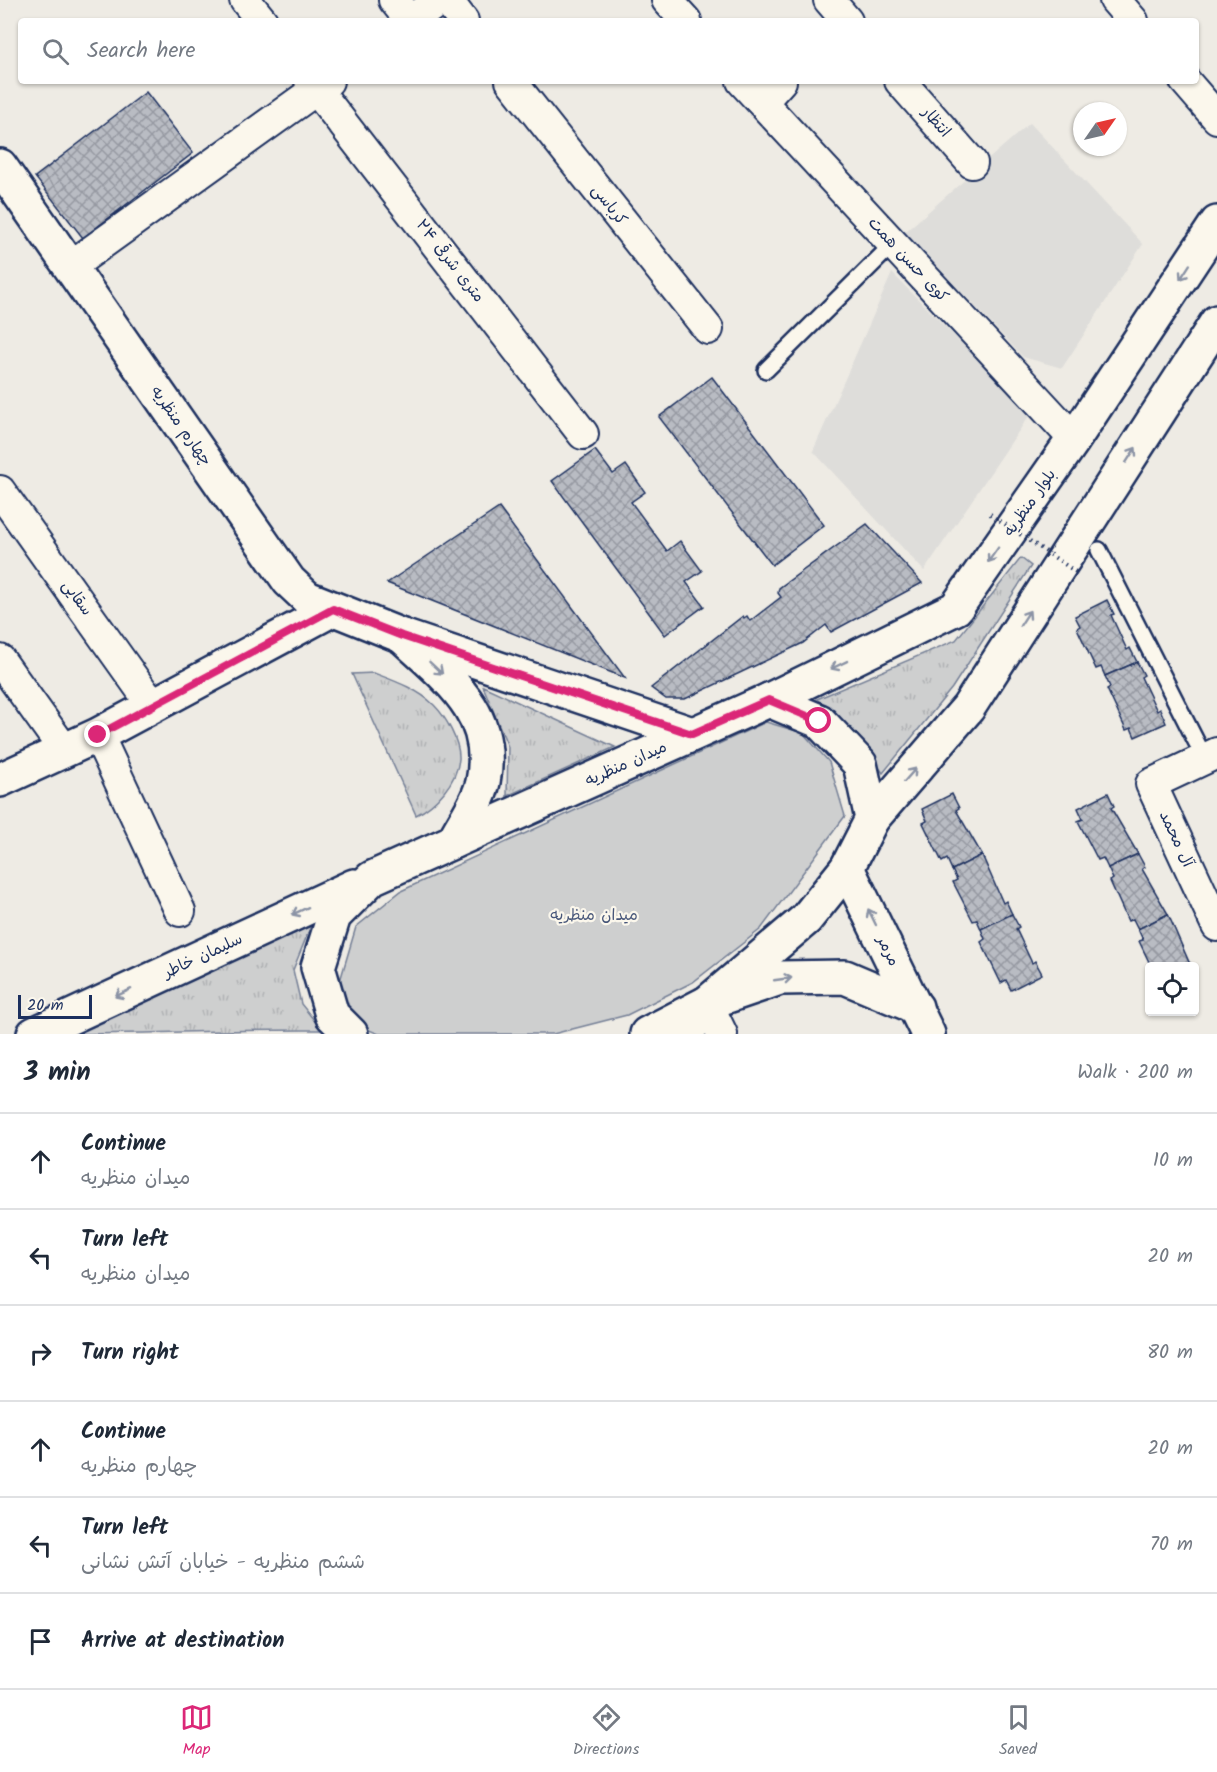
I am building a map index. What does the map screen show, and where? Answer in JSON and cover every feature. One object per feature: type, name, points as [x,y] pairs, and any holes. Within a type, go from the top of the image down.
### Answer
[{"type":"main road","name":"چهارم منظریه","points":[[0,166],[289,581],[307,597],[402,636],[692,734]]},
{"type":"main road","name":"بلوار منظریه","points":[[769,700],[956,608],[1074,439],[1217,223]]},
{"type":"main road","points":[[686,1034],[707,1003],[806,919],[847,868],[872,819],[968,708],[1217,322]]},
{"type":"main road","points":[[0,780],[98,735],[333,609]]},
{"type":"main road","points":[[402,636],[461,691],[484,734],[483,783],[454,841]]},
{"type":"main road","points":[[769,700],[819,721],[860,764],[872,819]]},
{"type":"main road","name":"ميدان منظریه","points":[[351,1034],[332,1015],[318,967],[334,916],[372,878],[769,700]]},
{"type":"main road","name":"مرمر","points":[[847,868],[922,1021]]},
{"type":"main road","name":"سلیمان خاطر","points":[[34,1034],[372,878]]},
{"type":"main road","points":[[647,1034],[707,1003],[780,978],[845,977],[922,1021]]},
{"type":"street","points":[[245,0],[260,18]]},
{"type":"street","points":[[394,0],[409,18]]},
{"type":"street","points":[[415,18],[440,0]]},
{"type":"street","points":[[447,0],[462,18]]},
{"type":"street","points":[[667,0],[683,18]]},
{"type":"street","points":[[1115,0],[1130,18]]},
{"type":"street","points":[[70,266],[318,84]]},
{"type":"street","name":"۲۴ متری شرقی","points":[[318,84],[583,434]]},
{"type":"street","name":"کرباسی","points":[[513,84],[708,329]]},
{"type":"street","name":"انتظار","points":[[903,84],[972,163]]},
{"type":"street","points":[[1188,84],[1217,118]]},
{"type":"street","name":"کوی حسن همت","points":[[761,88],[893,244],[1074,439]]},
{"type":"street","name":"سقایی","points":[[0,491],[153,706]]},
{"type":"street","points":[[0,660],[65,751]]},
{"type":"street","points":[[98,735],[180,911]]},
{"type":"street","name":"آل محمد","points":[[1211,756],[1151,784],[1217,926]]},
{"type":"street","points":[[707,1003],[722,1034]]},
{"type":"lane","points":[[766,370],[893,244]]},
{"type":"lane","points":[[1099,550],[1211,756]]},
{"type":"path","points":[[990,514],[1076,572]]},
{"type":"shaded area","points":[[1030,123],[1143,244],[1062,368],[1023,357],[905,232]]},
{"type":"shaded area","points":[[892,273],[1031,413],[924,571],[813,451]]},
{"type":"green space","points":[[1021,558],[1031,566],[952,688],[883,773],[865,748],[810,702],[956,640]]},
{"type":"green space","points":[[374,673],[406,686],[428,699],[443,716],[457,745],[459,759],[450,784],[430,806],[416,815],[352,674]]},
{"type":"green space","points":[[483,686],[615,747],[507,796],[508,747]]},
{"type":"green space","name":"میدان منظریه","points":[[766,722],[803,733],[829,762],[845,816],[761,929],[693,982],[627,1015],[553,1034],[379,1034],[364,1028],[347,1007],[340,981],[356,927],[401,891]]},
{"type":"green space","points":[[312,923],[293,970],[301,1004],[322,1030],[63,1034]]},
{"type":"building","points":[[146,92],[193,153],[83,238],[35,177]]},
{"type":"building","points":[[712,377],[824,525],[772,565],[659,417]]},
{"type":"building","points":[[595,450],[613,474],[626,465],[645,492],[631,502],[667,551],[680,541],[702,571],[686,582],[704,606],[665,635],[552,481]]},
{"type":"building","points":[[499,508],[625,678],[387,583]]},
{"type":"building","points":[[867,524],[922,583],[831,632],[826,625],[803,643],[685,699],[666,699],[651,688],[743,616],[744,618],[747,616],[750,621],[781,597],[778,593],[779,588]]},
{"type":"building","points":[[1107,600],[1114,614],[1111,615],[1127,650],[1130,648],[1137,662],[1105,676],[1101,667],[1096,669],[1077,628],[1080,626],[1075,616]]},
{"type":"building","points":[[1137,662],[1144,675],[1141,677],[1157,711],[1160,709],[1166,723],[1135,737],[1131,728],[1126,730],[1107,689],[1110,687],[1105,676]]},
{"type":"building","points":[[1108,793],[1114,806],[1111,808],[1138,854],[1108,868],[1103,858],[1098,860],[1078,821],[1083,819],[1078,808]]},
{"type":"building","points":[[952,794],[959,808],[956,810],[982,855],[952,870],[947,859],[942,862],[923,823],[927,821],[922,809]]},
{"type":"building","points":[[1138,854],[1145,867],[1142,869],[1168,914],[1138,929],[1133,919],[1128,921],[1110,881],[1113,879],[1108,868]]},
{"type":"building","points":[[982,855],[1003,903],[1006,901],[1012,914],[981,929],[977,920],[973,921],[953,882],[957,880],[952,870]]},
{"type":"building","points":[[1012,914],[1019,927],[1016,929],[1032,963],[1035,961],[1042,974],[1011,990],[1006,980],[1001,983],[981,942],[985,939],[981,929]]},
{"type":"building","points":[[1168,914],[1189,962],[1149,962],[1139,941],[1143,940],[1138,929]]},
{"type":"route","points":[[98,735],[333,609],[402,636],[692,734],[769,700],[819,721]]}]
